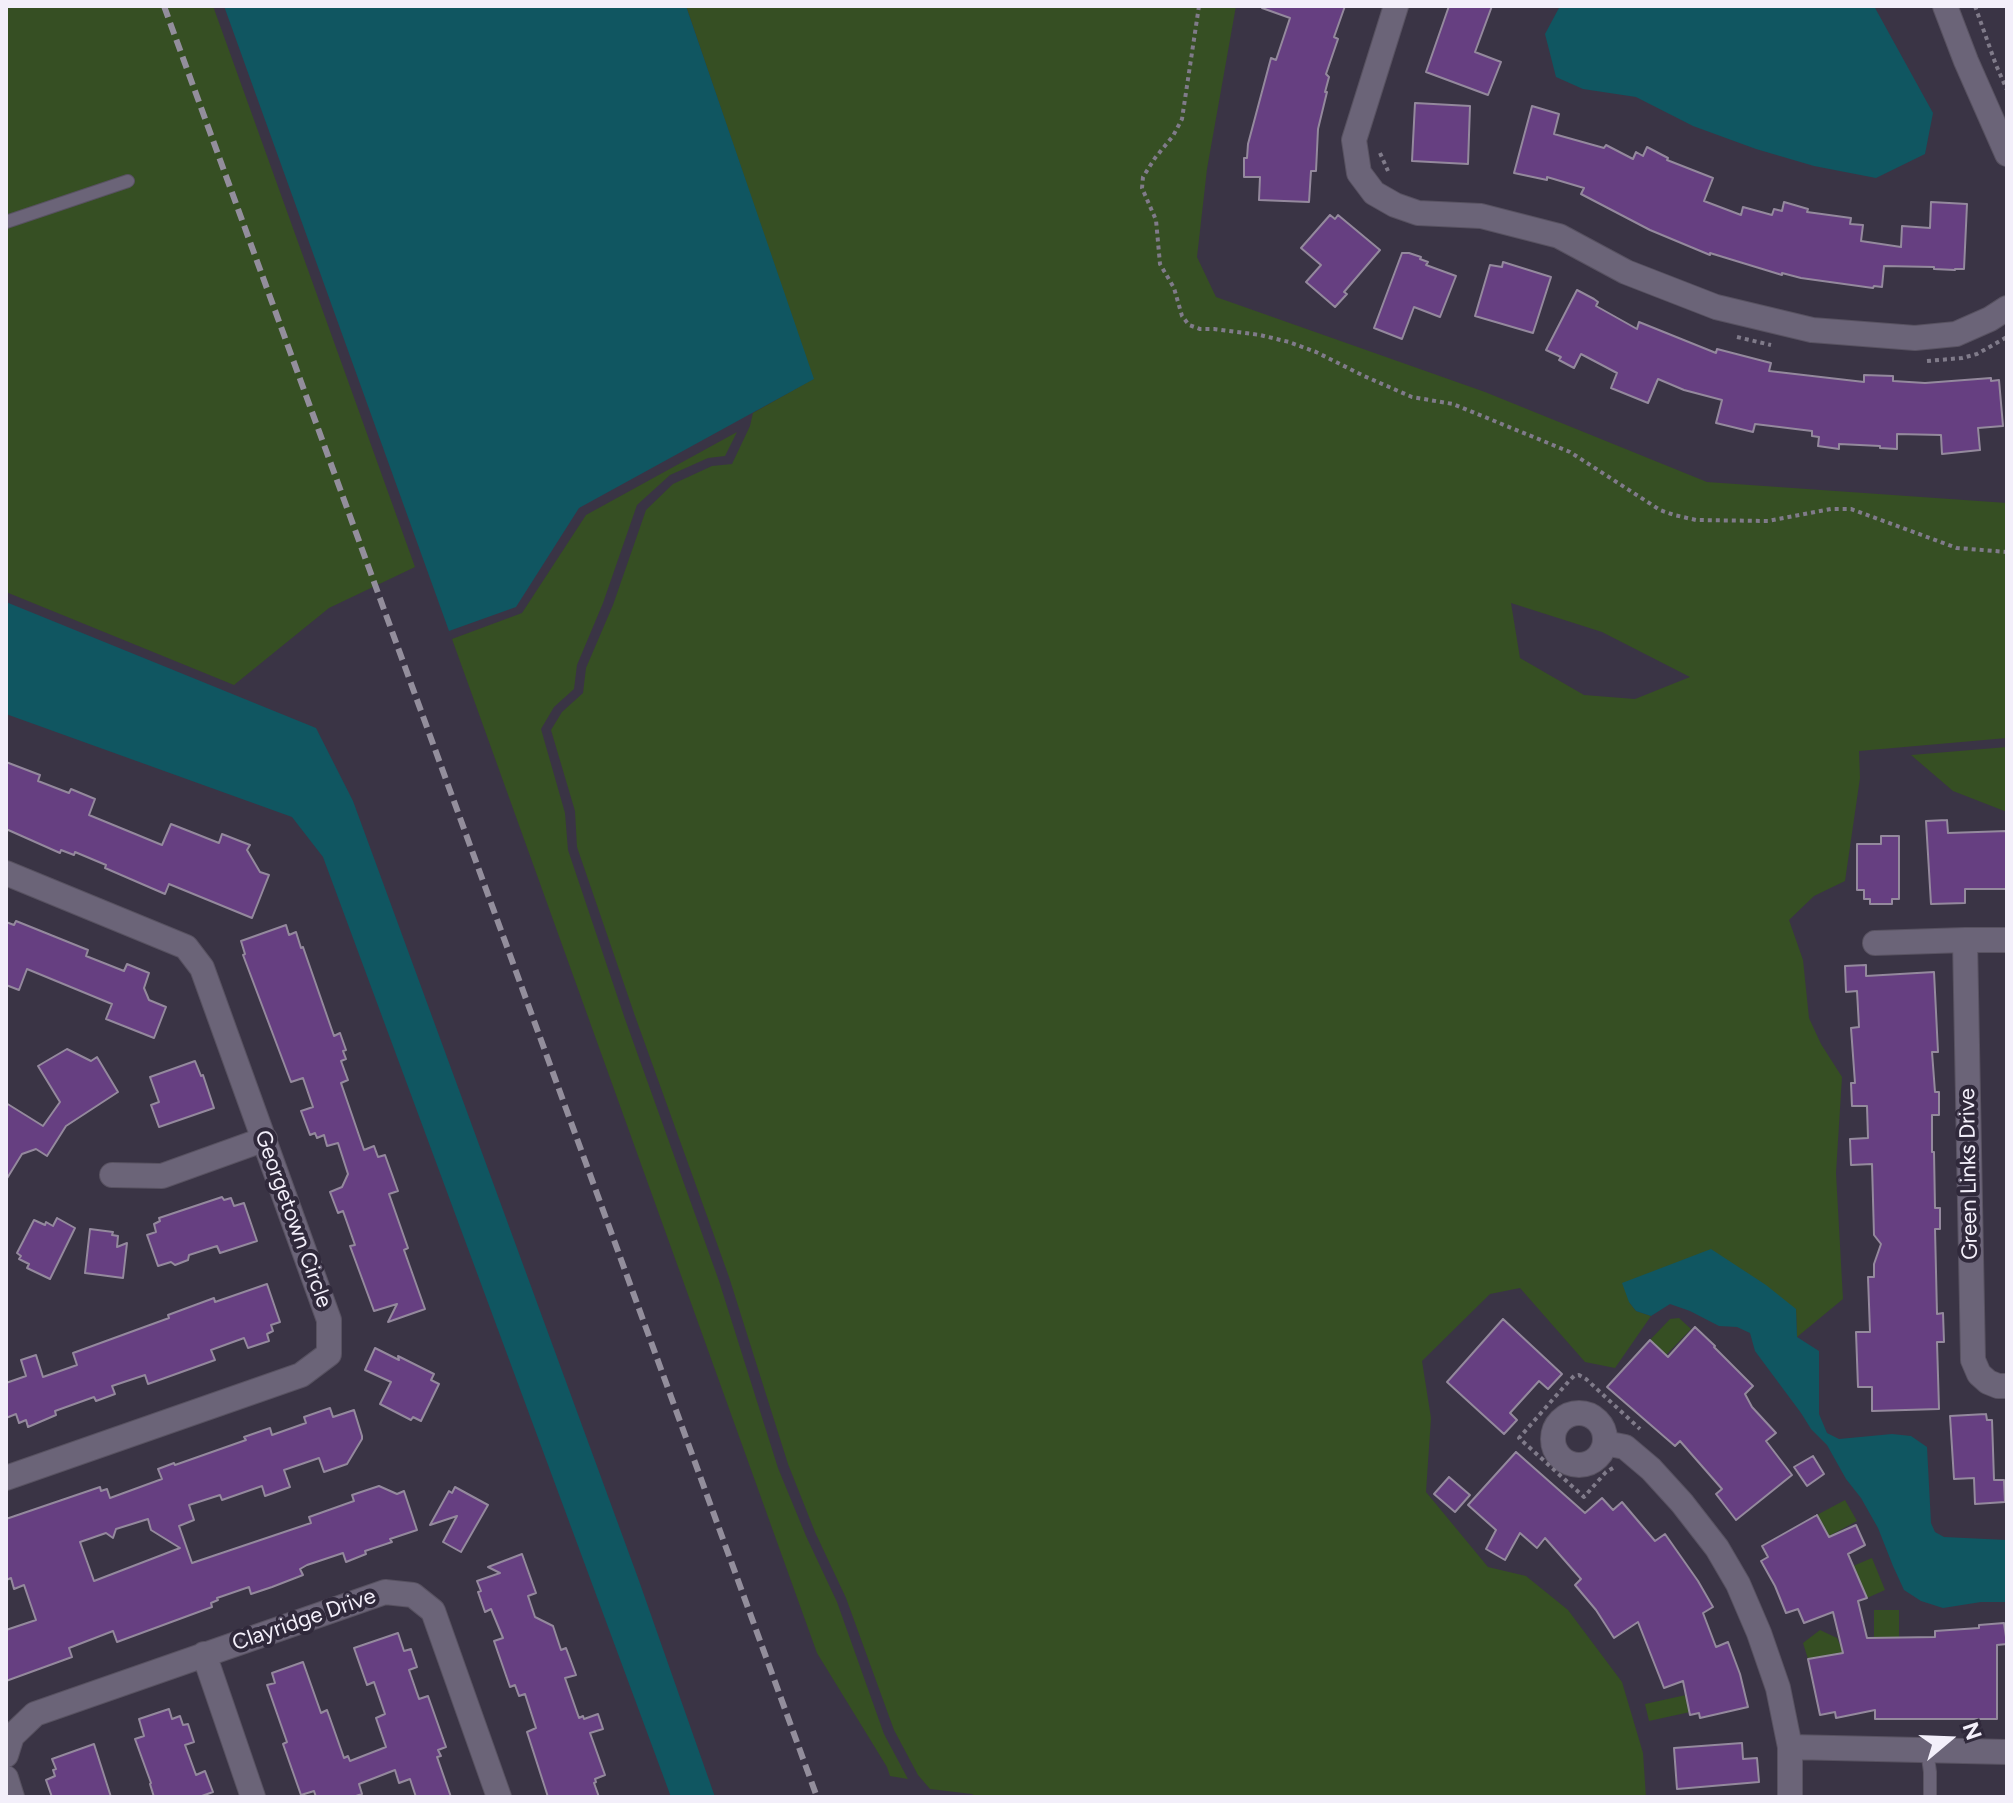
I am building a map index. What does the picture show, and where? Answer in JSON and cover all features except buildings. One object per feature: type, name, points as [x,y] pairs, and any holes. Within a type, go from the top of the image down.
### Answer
[{"type":"street","points":[[1396,6],[1354,140],[1359,173],[1374,193],[1395,205],[1418,213],[1481,216],[1559,236],[1626,272],[1716,307],[1812,330],[1915,338],[1956,334],[2007,308]]},
{"type":"street","points":[[1945,6],[2007,154]]},
{"type":"street","name":"Georgetown Circle","points":[[6,873],[186,947],[202,968],[329,1320],[329,1354],[301,1375],[6,1478]]},
{"type":"street","name":"Green Links Drive","points":[[1965,940],[1973,1360],[1979,1374],[1988,1382],[2007,1386]]},
{"type":"street","points":[[1875,943],[2007,940]]},
{"type":"street","points":[[112,1175],[162,1176],[265,1139]]},
{"type":"street","points":[[1605,1443],[1625,1447],[1651,1469],[1682,1503],[1738,1584],[1778,1688],[1790,1747],[1790,1797]]},
{"type":"street","name":"Clayridge Drive","points":[[6,1755],[12,1736],[35,1714],[385,1592],[413,1595],[433,1611],[499,1797]]},
{"type":"street","points":[[204,1654],[253,1797]]},
{"type":"street","points":[[1790,1747],[2007,1752]]},
{"type":"street","points":[[6,1778],[12,1797]]},
{"type":"lane","points":[[6,222],[128,181]]},
{"type":"lane","points":[[1927,1750],[1930,1797]]},
{"type":"path","points":[[1199,6],[1182,119],[1143,177],[1142,188],[1156,220],[1160,264],[1174,288],[1182,316],[1189,325],[1289,342],[1412,397],[1453,404],[1570,452],[1660,510],[1674,515],[1696,520],[1768,521],[1831,509],[1851,509],[1957,548],[2007,552]]},
{"type":"path","points":[[1975,6],[2007,90]]},
{"type":"path","points":[[1378,147],[1390,177]]},
{"type":"green space","points":[[6,6],[213,6],[415,567],[329,608],[234,685],[6,592]]},
{"type":"green space","points":[[686,6],[1236,6],[1207,169],[1197,257],[1216,297],[1485,392],[1707,482],[2007,503],[2007,738],[1859,751],[1860,778],[1845,881],[1814,896],[1789,920],[1803,960],[1809,1018],[1842,1077],[1836,1173],[1843,1299],[1797,1337],[1796,1309],[1629,1302],[1636,1311],[1651,1316],[1615,1368],[1585,1362],[1520,1288],[1490,1294],[1422,1361],[1431,1418],[1426,1492],[1488,1567],[1526,1576],[1568,1610],[1622,1682],[1643,1753],[1646,1797],[977,1797],[930,1789],[918,1775],[894,1730],[846,1598],[788,1464],[729,1277],[577,847],[575,811],[551,730],[562,712],[583,693],[586,668],[613,605],[646,510],[673,484],[712,466],[732,464],[753,413],[813,379]],"holes":[[[1511,603],[1602,632],[1690,677],[1635,699],[1584,695],[1520,658]]]},
{"type":"green space","points":[[737,432],[725,456],[708,458],[670,475],[637,505],[603,603],[577,665],[574,689],[554,707],[541,729],[565,813],[568,850],[719,1281],[778,1468],[837,1602],[884,1734],[908,1779],[890,1776],[817,1653],[452,639],[522,613],[586,515]]},
{"type":"green space","points":[[2007,747],[2007,812],[1953,791],[1911,755]]},
{"type":"green space","points":[[1679,1318],[1691,1329],[1666,1355],[1650,1340],[1670,1319]]},
{"type":"green space","points":[[1845,1500],[1857,1521],[1829,1536],[1817,1515]]},
{"type":"green space","points":[[1872,1558],[1885,1590],[1867,1598],[1853,1566]]},
{"type":"green space","points":[[1874,1610],[1899,1610],[1899,1639],[1874,1638]]},
{"type":"green space","points":[[1820,1630],[1837,1638],[1845,1656],[1808,1659],[1803,1643]]},
{"type":"green space","points":[[1686,1695],[1690,1712],[1649,1721],[1645,1704]]},
{"type":"water","points":[[224,6],[686,6],[814,379],[579,508],[516,607],[449,631]]},
{"type":"water","points":[[1560,6],[1874,6],[1933,113],[1925,154],[1876,178],[1814,166],[1756,149],[1693,126],[1636,97],[1583,89],[1556,77],[1545,34]]},
{"type":"water","points":[[6,602],[316,728],[353,801],[638,1578],[715,1797],[671,1797],[323,857],[292,817],[6,714]]},
{"type":"water","points":[[1711,1249],[1796,1309],[1797,1337],[1819,1351],[1819,1414],[1827,1433],[1839,1439],[1892,1434],[1911,1436],[1927,1447],[1931,1523],[1935,1532],[1944,1537],[2007,1540],[2007,1602],[1981,1602],[1943,1608],[1921,1601],[1904,1590],[1878,1528],[1861,1498],[1827,1445],[1811,1429],[1755,1351],[1750,1333],[1737,1327],[1719,1326],[1670,1304],[1651,1316],[1636,1311],[1629,1302],[1622,1283]]},
{"type":"railway","points":[[164,6],[817,1797]]}]
